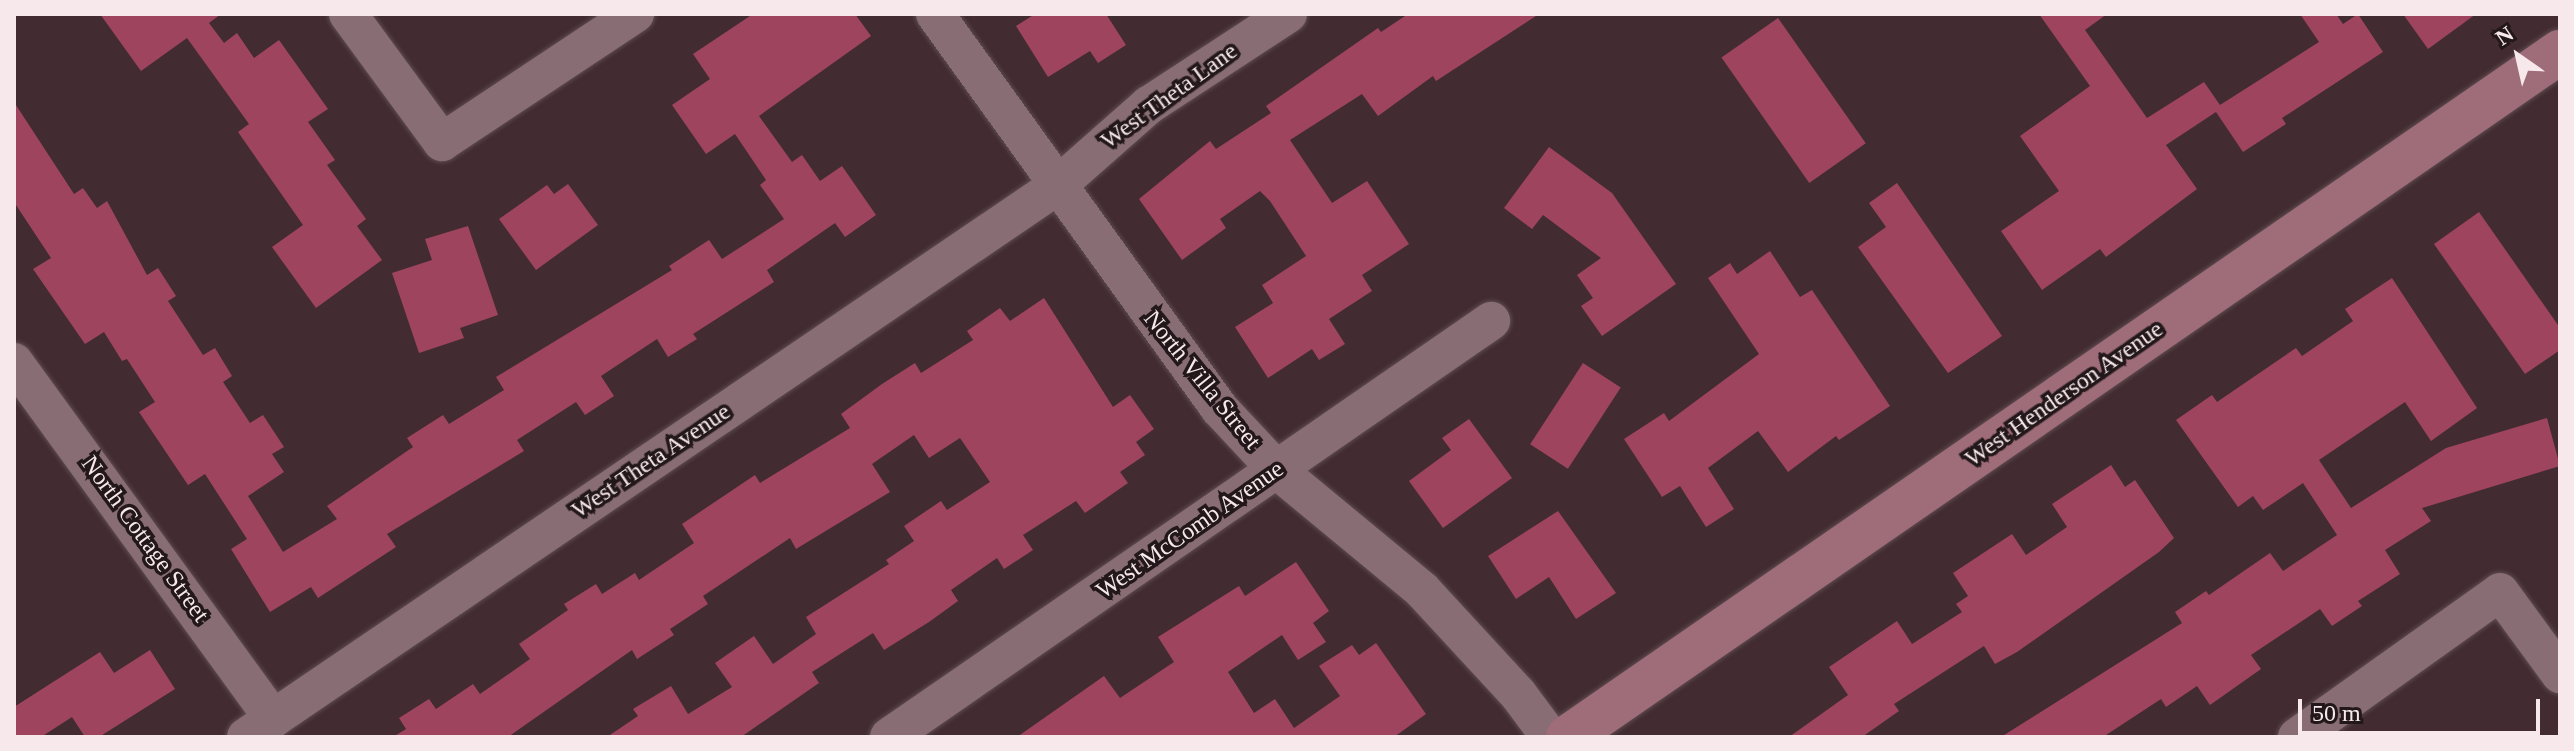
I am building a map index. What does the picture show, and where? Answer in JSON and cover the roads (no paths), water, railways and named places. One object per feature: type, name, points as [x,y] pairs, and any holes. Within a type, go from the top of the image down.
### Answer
[{"type":"main road","name":"West Henderson Avenue","points":[[1568,737],[2560,52]]},
{"type":"street","points":[[348,14],[442,142],[635,14]]},
{"type":"street","name":"North Villa Street","points":[[935,14],[1188,369],[1277,470],[1422,590],[1518,694],[1550,737]]},
{"type":"street","name":"West Theta Lane","points":[[1057,186],[1149,105],[1288,14]]},
{"type":"street","name":"West Theta Avenue","points":[[259,728],[1057,186]]},
{"type":"street","name":"West McComb Avenue","points":[[889,737],[1491,321]]},
{"type":"street","name":"North Cottage Street","points":[[14,362],[259,728]]},
{"type":"street","points":[[2297,737],[2500,592],[2560,674]]}]
